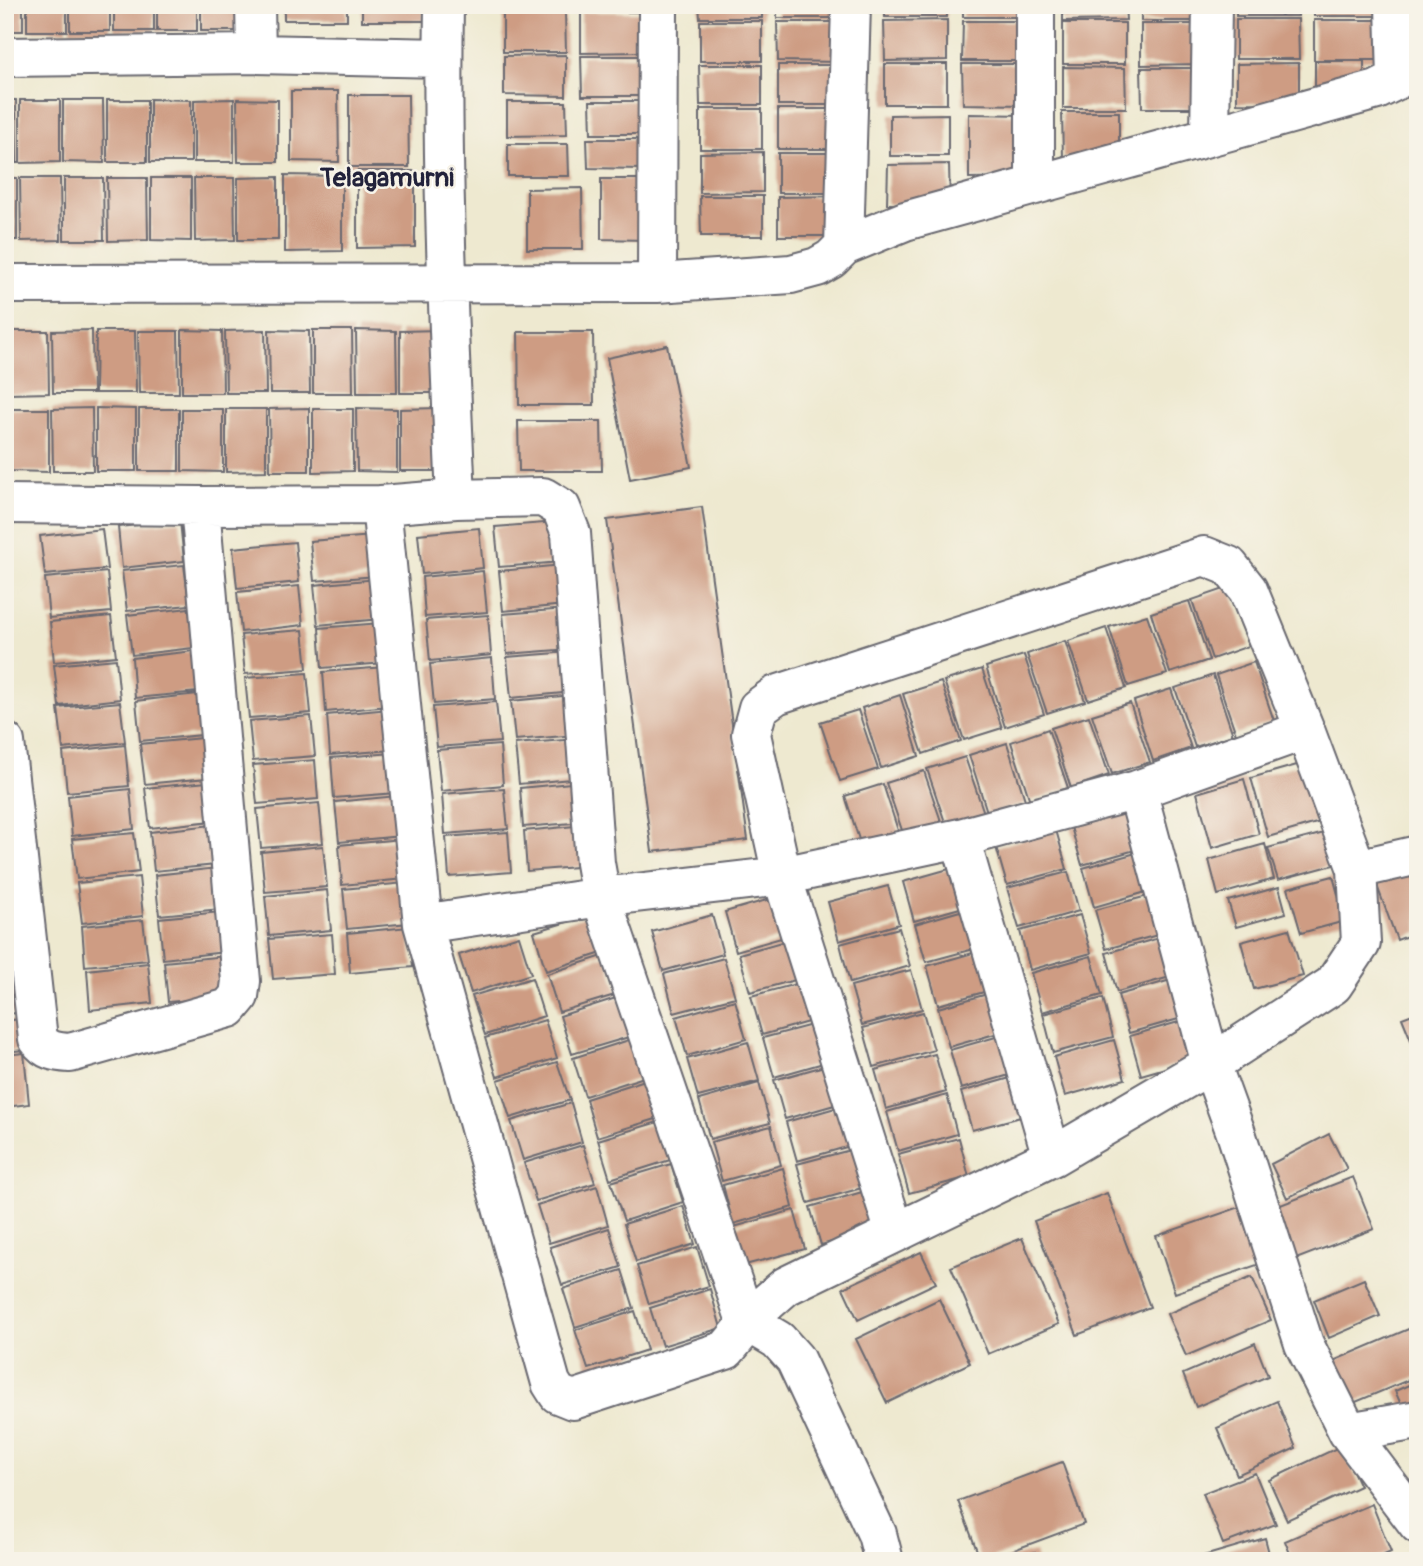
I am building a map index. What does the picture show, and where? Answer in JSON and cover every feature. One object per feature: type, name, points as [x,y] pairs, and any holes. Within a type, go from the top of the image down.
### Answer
[{"type":"street","points":[[255,5],[256,54]]},
{"type":"street","points":[[444,5],[446,284],[456,499]]},
{"type":"street","points":[[657,282],[658,5]]},
{"type":"street","points":[[844,246],[851,5]]},
{"type":"street","points":[[1035,5],[1035,185]]},
{"type":"street","points":[[1210,135],[1212,5]]},
{"type":"street","points":[[5,284],[657,282],[791,274],[817,267],[831,259],[844,246],[905,220],[1377,90],[1407,79],[1395,5]]},
{"type":"street","points":[[5,57],[256,54],[443,58]]},
{"type":"street","points":[[5,504],[381,505],[456,499],[543,497],[561,508],[571,533],[595,863],[601,897],[746,1321],[778,1340],[795,1359],[877,1534],[884,1561]]},
{"type":"street","points":[[381,505],[423,924],[551,1384],[558,1394],[573,1401],[726,1350],[741,1332],[746,1321],[786,1286],[1052,1157],[1211,1064],[1333,985],[1362,943],[1357,869],[1305,730],[1248,590],[1229,566],[1204,556],[776,695],[758,708],[751,734],[782,876],[895,1233]]},
{"type":"street","points":[[5,742],[38,1039],[42,1046],[49,1050],[70,1053],[229,1008],[239,996],[242,981],[200,506]]},
{"type":"street","points":[[423,924],[601,897],[782,876],[960,838],[1137,790],[1305,730]]},
{"type":"street","points":[[1137,790],[1211,1064],[1304,1344],[1348,1432],[1418,1524]]},
{"type":"street","points":[[960,838],[1052,1157]]},
{"type":"street","points":[[1357,869],[1418,855]]},
{"type":"street","points":[[1348,1432],[1418,1420]]},
{"type":"building","points":[[5,5],[23,5],[23,31],[5,31]]},
{"type":"building","points":[[27,5],[67,5],[67,31],[27,31]]},
{"type":"building","points":[[70,5],[110,5],[110,31],[70,31]]},
{"type":"building","points":[[114,5],[154,5],[154,31],[114,31]]},
{"type":"building","points":[[157,5],[197,5],[197,31],[157,31]]},
{"type":"building","points":[[201,5],[241,5],[241,31],[201,31]]},
{"type":"building","points":[[284,5],[347,5],[347,20],[284,20]]},
{"type":"building","points":[[362,5],[424,5],[424,21],[362,21]]},
{"type":"building","points":[[504,5],[566,5],[566,9],[504,8]]},
{"type":"building","points":[[581,5],[643,5],[643,8],[581,8]]},
{"type":"building","points":[[699,5],[762,5],[762,18],[700,18]]},
{"type":"building","points":[[777,5],[840,5],[840,18],[777,18]]},
{"type":"building","points":[[885,5],[947,5],[947,17],[885,17]]},
{"type":"building","points":[[963,5],[1025,5],[1025,17],[963,17]]},
{"type":"building","points":[[1063,5],[1125,5],[1126,20],[1063,21]]},
{"type":"building","points":[[1141,5],[1203,5],[1203,21],[1141,21]]},
{"type":"building","points":[[1236,5],[1298,5],[1298,16],[1236,16]]},
{"type":"building","points":[[1314,5],[1376,5],[1376,16],[1314,16]]},
{"type":"building","points":[[503,11],[565,11],[566,52],[503,52]]},
{"type":"building","points":[[581,12],[643,12],[644,52],[581,53]]},
{"type":"building","points":[[1236,19],[1298,19],[1299,59],[1236,59]]},
{"type":"building","points":[[947,20],[947,60],[885,61],[884,21]]},
{"type":"building","points":[[1314,20],[1376,20],[1377,60],[1314,60]]},
{"type":"building","points":[[700,21],[762,21],[762,61],[700,61]]},
{"type":"building","points":[[963,21],[1025,21],[1025,61],[962,61]]},
{"type":"building","points":[[777,22],[839,22],[840,62],[778,61]]},
{"type":"building","points":[[1063,23],[1125,23],[1125,64],[1063,64]]},
{"type":"building","points":[[1141,24],[1203,24],[1204,64],[1141,65]]},
{"type":"building","points":[[566,55],[566,96],[504,95],[504,56]]},
{"type":"building","points":[[581,56],[644,56],[644,96],[582,96]]},
{"type":"building","points":[[1315,61],[1364,61],[1364,90],[1315,90]]},
{"type":"building","points":[[1299,63],[1299,104],[1237,103],[1237,64]]},
{"type":"building","points":[[885,64],[947,64],[947,104],[885,104]]},
{"type":"building","points":[[962,64],[1025,64],[1025,105],[963,104]]},
{"type":"building","points":[[699,65],[762,65],[762,105],[700,105]]},
{"type":"building","points":[[778,65],[840,65],[840,105],[778,105]]},
{"type":"building","points":[[1063,67],[1125,68],[1126,108],[1063,108]]},
{"type":"building","points":[[1141,68],[1203,68],[1204,108],[1142,108]]},
{"type":"building","points":[[291,91],[338,91],[339,162],[291,161]]},
{"type":"building","points":[[349,95],[408,95],[409,167],[349,167]]},
{"type":"building","points":[[150,99],[191,100],[191,162],[150,162]]},
{"type":"building","points":[[234,99],[234,162],[194,162],[194,100]]},
{"type":"building","points":[[237,99],[278,100],[278,162],[238,162]]},
{"type":"building","points":[[5,100],[16,100],[17,163],[5,163]]},
{"type":"building","points":[[20,100],[60,100],[60,162],[20,163]]},
{"type":"building","points":[[63,100],[103,100],[104,163],[63,162]]},
{"type":"building","points":[[107,100],[147,100],[147,162],[107,162]]},
{"type":"building","points":[[590,101],[644,101],[645,134],[591,134]]},
{"type":"building","points":[[507,102],[566,102],[567,135],[507,136]]},
{"type":"building","points":[[700,109],[762,109],[762,149],[700,149]]},
{"type":"building","points":[[778,109],[841,109],[840,149],[778,149]]},
{"type":"building","points":[[1062,112],[1119,112],[1119,158],[1063,158]]},
{"type":"building","points":[[948,114],[948,156],[890,156],[890,115]]},
{"type":"building","points":[[969,114],[1027,115],[1028,177],[969,178]]},
{"type":"building","points":[[587,139],[641,139],[642,169],[588,168]]},
{"type":"building","points":[[508,144],[568,144],[569,176],[508,176]]},
{"type":"building","points":[[763,152],[763,192],[700,193],[700,153]]},
{"type":"building","points":[[778,153],[840,153],[841,193],[778,193]]},
{"type":"building","points":[[949,164],[950,204],[887,204],[888,165]]},
{"type":"building","points":[[357,171],[415,171],[415,247],[357,248]]},
{"type":"building","points":[[285,175],[342,176],[342,251],[285,252]]},
{"type":"building","points":[[278,177],[278,240],[238,240],[238,178]]},
{"type":"building","points":[[5,178],[17,178],[17,240],[5,240]]},
{"type":"building","points":[[20,178],[60,178],[61,240],[21,241]]},
{"type":"building","points":[[64,178],[103,178],[104,240],[64,240]]},
{"type":"building","points":[[107,178],[147,178],[148,240],[108,241]]},
{"type":"building","points":[[151,178],[191,178],[191,241],[151,240]]},
{"type":"building","points":[[194,178],[234,178],[235,240],[195,241]]},
{"type":"building","points":[[601,179],[646,179],[646,240],[601,239]]},
{"type":"building","points":[[582,188],[583,249],[527,249],[527,189]]},
{"type":"building","points":[[700,196],[763,196],[763,236],[701,236]]},
{"type":"building","points":[[841,196],[841,236],[778,236],[778,197]]},
{"type":"building","points":[[92,330],[93,393],[53,393],[52,331]]},
{"type":"building","points":[[182,330],[222,331],[223,393],[182,393]]},
{"type":"building","points":[[265,330],[266,393],[226,393],[225,331]]},
{"type":"building","points":[[269,330],[309,331],[310,393],[270,393]]},
{"type":"building","points":[[313,330],[352,330],[353,393],[313,393]]},
{"type":"building","points":[[356,330],[396,331],[397,393],[357,393]]},
{"type":"building","points":[[440,330],[440,393],[400,393],[400,331]]},
{"type":"building","points":[[8,331],[48,331],[49,393],[9,394]]},
{"type":"building","points":[[96,331],[135,331],[136,393],[95,393]]},
{"type":"building","points":[[138,331],[178,331],[179,393],[139,393]]},
{"type":"building","points":[[518,332],[593,332],[594,405],[519,405]]},
{"type":"building","points":[[667,345],[691,467],[630,479],[607,358]]},
{"type":"building","points":[[92,408],[93,471],[53,471],[52,409]]},
{"type":"building","points":[[96,408],[136,409],[136,471],[96,471]]},
{"type":"building","points":[[309,408],[309,471],[270,471],[269,409]]},
{"type":"building","points":[[356,408],[397,409],[397,472],[357,471]]},
{"type":"building","points":[[440,408],[440,471],[400,471],[400,409]]},
{"type":"building","points":[[9,409],[49,409],[49,472],[9,471]]},
{"type":"building","points":[[139,409],[179,409],[179,471],[139,471]]},
{"type":"building","points":[[182,409],[223,409],[223,472],[182,471]]},
{"type":"building","points":[[226,409],[266,409],[266,471],[226,472]]},
{"type":"building","points":[[313,409],[353,409],[353,471],[313,472]]},
{"type":"building","points":[[518,421],[601,421],[602,471],[519,471]]},
{"type":"building","points":[[702,507],[748,840],[652,852],[607,520]]},
{"type":"building","points":[[180,521],[184,561],[122,568],[118,527]]},
{"type":"building","points":[[557,522],[561,562],[499,567],[495,527]]},
{"type":"building","points":[[479,528],[483,568],[422,574],[418,534]]},
{"type":"building","points":[[102,529],[107,569],[45,575],[40,536]]},
{"type":"building","points":[[373,536],[377,576],[314,581],[310,541]]},
{"type":"building","points":[[295,542],[299,582],[237,588],[233,548]]},
{"type":"building","points":[[184,565],[189,605],[127,611],[122,571]]},
{"type":"building","points":[[562,565],[565,605],[503,611],[499,571]]},
{"type":"building","points":[[483,571],[487,612],[425,617],[422,577]]},
{"type":"building","points":[[107,572],[111,612],[49,618],[45,578]]},
{"type":"building","points":[[377,579],[380,619],[318,625],[314,585]]},
{"type":"building","points":[[299,586],[303,625],[241,632],[237,592]]},
{"type":"building","points":[[1230,587],[1249,646],[1212,659],[1192,600]]},
{"type":"building","points":[[1189,601],[1209,660],[1170,673],[1151,613]]},
{"type":"building","points":[[189,608],[193,648],[132,655],[127,615]]},
{"type":"building","points":[[566,609],[570,649],[507,654],[503,614]]},
{"type":"building","points":[[488,615],[491,655],[430,661],[426,620]]},
{"type":"building","points":[[1147,615],[1167,674],[1128,686],[1109,627]]},
{"type":"building","points":[[111,616],[116,656],[54,662],[50,622]]},
{"type":"building","points":[[381,623],[385,663],[322,668],[319,628]]},
{"type":"building","points":[[1106,628],[1126,688],[1088,700],[1068,641]]},
{"type":"building","points":[[303,630],[307,669],[245,674],[241,635]]},
{"type":"building","points":[[1065,641],[1085,701],[1047,713],[1027,654]]},
{"type":"building","points":[[194,651],[198,692],[135,698],[132,658]]},
{"type":"building","points":[[570,652],[573,692],[511,698],[507,657]]},
{"type":"building","points":[[1024,655],[1044,714],[1005,727],[986,667]]},
{"type":"building","points":[[492,658],[495,699],[434,704],[430,664]]},
{"type":"building","points":[[116,659],[120,699],[59,706],[54,665]]},
{"type":"building","points":[[1254,662],[1274,721],[1236,734],[1216,675]]},
{"type":"building","points":[[385,667],[388,706],[326,712],[323,672]]},
{"type":"building","points":[[982,669],[1002,728],[964,740],[944,681]]},
{"type":"building","points":[[307,673],[311,713],[249,718],[245,678]]},
{"type":"building","points":[[1213,675],[1233,735],[1195,747],[1175,688]]},
{"type":"building","points":[[941,682],[961,741],[923,754],[903,694]]},
{"type":"building","points":[[1171,689],[1191,748],[1153,761],[1134,701]]},
{"type":"building","points":[[198,694],[202,735],[140,741],[136,701]]},
{"type":"building","points":[[573,695],[577,735],[515,740],[511,701]]},
{"type":"building","points":[[900,695],[919,756],[881,768],[862,708]]},
{"type":"building","points":[[120,702],[125,742],[63,749],[58,708]]},
{"type":"building","points":[[496,702],[500,742],[437,747],[433,707]]},
{"type":"building","points":[[1130,703],[1150,762],[1112,774],[1092,715]]},
{"type":"building","points":[[389,709],[392,750],[330,755],[327,715]]},
{"type":"building","points":[[858,710],[878,769],[840,781],[820,722]]},
{"type":"building","points":[[311,716],[315,756],[253,761],[249,721]]},
{"type":"building","points":[[1089,716],[1109,775],[1071,788],[1051,728]]},
{"type":"building","points":[[1048,729],[1068,788],[1030,801],[1011,742]]},
{"type":"building","points":[[202,738],[207,778],[145,784],[140,744]]},
{"type":"building","points":[[577,739],[581,778],[519,784],[515,744]]},
{"type":"building","points":[[1007,743],[1026,803],[988,815],[969,755]]},
{"type":"building","points":[[125,745],[129,786],[67,792],[63,752]]},
{"type":"building","points":[[500,745],[503,785],[441,791],[437,750]]},
{"type":"building","points":[[393,753],[396,793],[334,798],[331,758]]},
{"type":"building","points":[[965,757],[985,816],[947,828],[927,769]]},
{"type":"building","points":[[315,760],[318,799],[257,804],[253,765]]},
{"type":"building","points":[[1304,763],[1320,822],[1268,837],[1251,778]]},
{"type":"building","points":[[924,771],[944,830],[906,842],[886,783]]},
{"type":"building","points":[[1244,779],[1259,834],[1212,848],[1197,793]]},
{"type":"building","points":[[207,782],[212,821],[150,828],[145,788]]},
{"type":"building","points":[[581,782],[585,822],[523,827],[520,788]]},
{"type":"building","points":[[883,784],[902,843],[864,855],[845,796]]},
{"type":"building","points":[[130,789],[134,829],[72,836],[68,796]]},
{"type":"building","points":[[504,789],[508,829],[445,834],[442,794]]},
{"type":"building","points":[[397,796],[401,836],[339,842],[335,802]]},
{"type":"building","points":[[319,803],[323,843],[261,848],[257,809]]},
{"type":"building","points":[[1131,810],[1142,848],[1082,865],[1071,827]]},
{"type":"building","points":[[212,825],[216,865],[154,871],[150,832]]},
{"type":"building","points":[[585,825],[589,866],[527,871],[524,831]]},
{"type":"building","points":[[1056,830],[1067,869],[1007,885],[996,847]]},
{"type":"building","points":[[508,832],[511,872],[449,877],[446,837]]},
{"type":"building","points":[[1328,832],[1337,864],[1278,880],[1268,848]]},
{"type":"building","points":[[134,833],[139,872],[77,879],[72,839]]},
{"type":"building","points":[[401,839],[405,879],[342,885],[339,845]]},
{"type":"building","points":[[1265,844],[1274,879],[1218,895],[1209,860]]},
{"type":"building","points":[[323,846],[327,887],[265,892],[261,852]]},
{"type":"building","points":[[1143,851],[1153,890],[1094,907],[1083,868]]},
{"type":"building","points":[[1418,864],[1418,932],[1397,940],[1375,880]]},
{"type":"building","points":[[963,865],[974,904],[914,921],[903,882]]},
{"type":"building","points":[[217,868],[221,909],[159,915],[155,875]]},
{"type":"building","points":[[1068,872],[1079,911],[1019,928],[1007,888]]},
{"type":"building","points":[[1333,876],[1345,921],[1301,933],[1288,888]]},
{"type":"building","points":[[139,877],[143,916],[82,923],[77,883]]},
{"type":"building","points":[[405,883],[409,923],[347,929],[343,889]]},
{"type":"building","points":[[888,886],[899,924],[839,941],[828,902]]},
{"type":"building","points":[[1279,887],[1286,913],[1236,927],[1228,901]]},
{"type":"building","points":[[327,890],[331,930],[269,936],[265,896]]},
{"type":"building","points":[[1155,894],[1165,933],[1106,949],[1095,910]]},
{"type":"building","points":[[784,895],[795,934],[736,951],[725,912]]},
{"type":"building","points":[[974,907],[985,946],[926,962],[915,924]]},
{"type":"building","points":[[221,912],[225,952],[163,959],[159,918]]},
{"type":"building","points":[[594,914],[605,952],[546,971],[534,932]]},
{"type":"building","points":[[712,915],[723,954],[663,971],[652,932]]},
{"type":"building","points":[[1080,915],[1091,953],[1030,970],[1020,931]]},
{"type":"building","points":[[143,920],[148,960],[85,966],[82,926]]},
{"type":"building","points":[[409,927],[413,967],[350,973],[347,933]]},
{"type":"building","points":[[899,928],[910,966],[850,983],[840,944]]},
{"type":"building","points":[[5,929],[9,929],[13,969],[5,970]]},
{"type":"building","points":[[1289,929],[1303,976],[1254,989],[1241,942]]},
{"type":"building","points":[[332,934],[335,974],[273,979],[269,939]]},
{"type":"building","points":[[519,936],[531,974],[471,993],[459,955]]},
{"type":"building","points":[[1166,936],[1177,975],[1117,992],[1106,953]]},
{"type":"building","points":[[799,937],[810,976],[750,992],[739,954]]},
{"type":"building","points":[[987,949],[998,988],[938,1005],[927,966]]},
{"type":"building","points":[[606,955],[618,994],[559,1012],[547,974]]},
{"type":"building","points":[[226,956],[230,996],[168,1002],[164,962]]},
{"type":"building","points":[[1091,956],[1102,995],[1042,1012],[1031,973]]},
{"type":"building","points":[[724,958],[735,997],[674,1013],[664,974]]},
{"type":"building","points":[[148,963],[152,1003],[90,1010],[87,970]]},
{"type":"building","points":[[911,970],[922,1009],[862,1025],[851,986]]},
{"type":"building","points":[[14,973],[18,1013],[5,1014],[5,974]]},
{"type":"building","points":[[532,978],[544,1016],[485,1035],[472,996]]},
{"type":"building","points":[[1178,978],[1189,1016],[1129,1033],[1118,995]]},
{"type":"building","points":[[811,980],[822,1018],[762,1035],[751,996]]},
{"type":"building","points":[[998,991],[1009,1030],[949,1047],[938,1008]]},
{"type":"building","points":[[619,997],[632,1036],[572,1054],[560,1016]]},
{"type":"building","points":[[1103,998],[1113,1037],[1053,1053],[1043,1014]]},
{"type":"building","points":[[735,1000],[746,1039],[687,1056],[676,1017]]},
{"type":"building","points":[[923,1012],[934,1050],[874,1067],[863,1028]]},
{"type":"building","points":[[1418,1012],[1418,1057],[1402,1018]]},
{"type":"building","points":[[20,1019],[23,1050],[5,1052],[5,1021]]},
{"type":"building","points":[[1189,1019],[1200,1058],[1141,1075],[1130,1036]]},
{"type":"building","points":[[545,1020],[557,1058],[497,1077],[485,1038]]},
{"type":"building","points":[[823,1022],[834,1060],[774,1077],[763,1038]]},
{"type":"building","points":[[1010,1033],[1020,1072],[961,1089],[950,1050]]},
{"type":"building","points":[[632,1039],[644,1077],[585,1096],[573,1058]]},
{"type":"building","points":[[1114,1040],[1125,1079],[1065,1096],[1054,1057]]},
{"type":"building","points":[[748,1042],[759,1081],[698,1097],[687,1059]]},
{"type":"building","points":[[24,1053],[29,1104],[5,1107],[5,1055]]},
{"type":"building","points":[[935,1054],[946,1092],[886,1109],[875,1070]]},
{"type":"building","points":[[557,1062],[570,1100],[510,1118],[498,1080]]},
{"type":"building","points":[[835,1063],[845,1102],[785,1119],[774,1080]]},
{"type":"building","points":[[1021,1075],[1032,1114],[972,1130],[961,1092]]},
{"type":"building","points":[[645,1080],[656,1119],[597,1137],[586,1099]]},
{"type":"building","points":[[759,1083],[770,1123],[710,1139],[699,1100]]},
{"type":"building","points":[[947,1095],[957,1134],[898,1151],[887,1112]]},
{"type":"building","points":[[571,1103],[582,1142],[523,1160],[511,1121]]},
{"type":"building","points":[[846,1105],[857,1144],[797,1161],[786,1122]]},
{"type":"building","points":[[658,1122],[670,1160],[610,1179],[598,1140]]},
{"type":"building","points":[[771,1126],[781,1165],[722,1181],[711,1142]]},
{"type":"building","points":[[1329,1134],[1347,1169],[1287,1198],[1271,1164]]},
{"type":"building","points":[[959,1138],[969,1177],[909,1193],[898,1154]]},
{"type":"building","points":[[583,1145],[595,1183],[536,1201],[524,1163]]},
{"type":"building","points":[[858,1148],[869,1186],[808,1203],[797,1164]]},
{"type":"building","points":[[671,1164],[683,1202],[624,1221],[611,1182]]},
{"type":"building","points":[[783,1168],[793,1207],[733,1224],[723,1185]]},
{"type":"building","points":[[1353,1177],[1374,1229],[1291,1261],[1270,1209]]},
{"type":"building","points":[[597,1186],[608,1225],[549,1243],[537,1205]]},
{"type":"building","points":[[869,1190],[880,1228],[821,1245],[810,1207]]},
{"type":"building","points":[[1107,1193],[1150,1307],[1077,1335],[1034,1221]]},
{"type":"building","points":[[683,1206],[695,1244],[636,1262],[624,1224]]},
{"type":"building","points":[[1240,1207],[1260,1264],[1175,1293],[1156,1236]]},
{"type":"building","points":[[794,1210],[805,1249],[745,1265],[734,1227]]},
{"type":"building","points":[[609,1228],[621,1267],[562,1285],[550,1247]]},
{"type":"building","points":[[1022,1238],[1059,1324],[988,1354],[951,1267]]},
{"type":"building","points":[[697,1247],[709,1286],[649,1304],[637,1266]]},
{"type":"building","points":[[921,1252],[936,1283],[858,1320],[843,1288]]},
{"type":"building","points":[[622,1270],[634,1308],[575,1327],[563,1289]]},
{"type":"building","points":[[1252,1277],[1271,1320],[1186,1356],[1167,1314]]},
{"type":"building","points":[[1364,1279],[1380,1316],[1329,1338],[1314,1300]]},
{"type":"building","points":[[710,1289],[721,1328],[662,1346],[650,1308]]},
{"type":"building","points":[[939,1299],[970,1363],[887,1403],[856,1339]]},
{"type":"building","points":[[635,1311],[647,1350],[588,1369],[575,1330]]},
{"type":"building","points":[[1418,1325],[1418,1376],[1351,1404],[1333,1361]]},
{"type":"building","points":[[1255,1343],[1268,1376],[1196,1407],[1183,1374]]},
{"type":"building","points":[[1418,1381],[1418,1414],[1407,1418],[1395,1391]]},
{"type":"building","points":[[1277,1401],[1296,1448],[1237,1475],[1217,1428]]},
{"type":"building","points":[[1341,1446],[1360,1486],[1287,1520],[1269,1480]]},
{"type":"building","points":[[1062,1462],[1084,1524],[981,1561],[958,1501]]},
{"type":"building","points":[[1255,1473],[1276,1524],[1223,1544],[1203,1493]]},
{"type":"building","points":[[1372,1504],[1391,1552],[1371,1561],[1293,1561],[1285,1541]]},
{"type":"building","points":[[1265,1538],[1271,1561],[1190,1561],[1190,1560]]},
{"type":"building","points":[[1035,1552],[1037,1561],[1004,1561],[1004,1560]]},
{"type":"district","name":"Telagamurni","points":[[387,177]]}]
